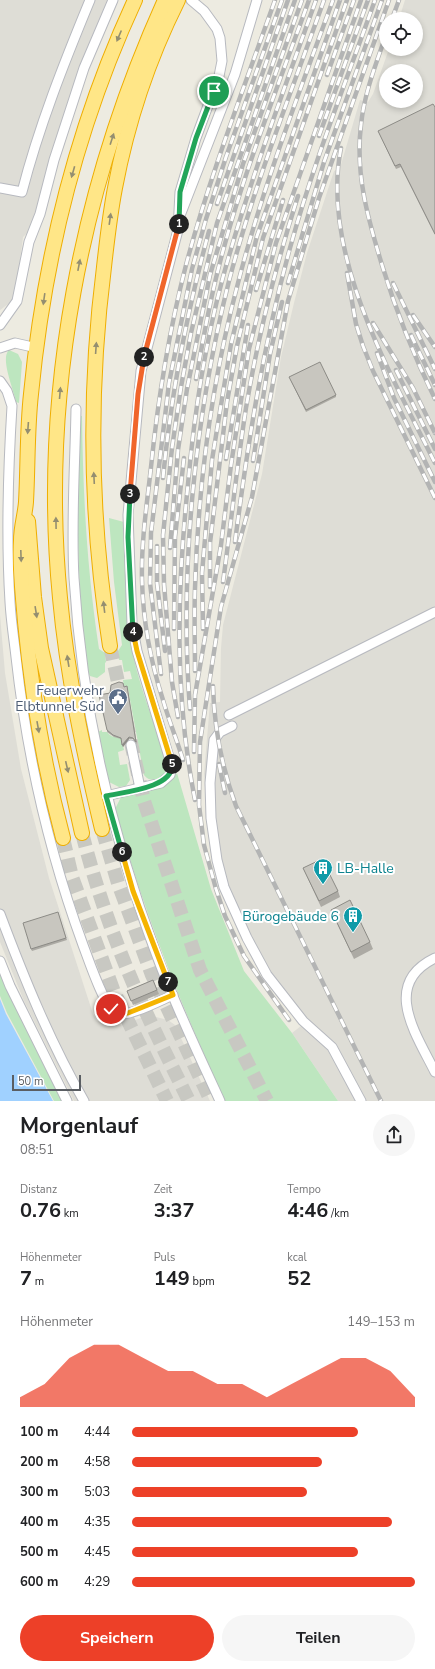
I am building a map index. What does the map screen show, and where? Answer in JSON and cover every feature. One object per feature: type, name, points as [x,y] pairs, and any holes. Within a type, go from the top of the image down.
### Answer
[{"type":"highway","points":[[63,838],[44,759],[31,686],[24,602],[21,540],[26,503],[31,393],[45,289],[69,183],[94,103],[135,0]]},
{"type":"highway","points":[[102,829],[79,727],[63,625],[57,562],[56,497],[59,397],[67,324],[83,242],[95,195],[122,109],[139,62],[165,0]]},
{"type":"highway","points":[[110,646],[97,541],[93,450],[94,368],[108,235],[115,188],[128,135],[149,71],[178,0]]},
{"type":"highway","points":[[83,242],[128,135]]},
{"type":"highway","points":[[26,503],[31,542],[34,597],[41,648],[82,833]]},
{"type":"lane","points":[[0,188],[22,192],[30,161],[58,77],[90,0]]},
{"type":"lane","points":[[0,325],[17,301],[27,249],[40,214],[54,160],[84,68],[113,0]]},
{"type":"lane","points":[[180,216],[180,192],[196,138],[219,76],[222,61],[220,38],[217,29],[204,11],[192,0]]},
{"type":"lane","points":[[106,796],[161,783],[170,775],[172,767],[137,651],[132,624],[128,515],[141,371],[175,242],[180,216],[235,74],[257,0]]},
{"type":"lane","points":[[0,348],[15,343],[37,348]]},
{"type":"lane","points":[[0,381],[7,391],[12,406],[8,544],[10,612],[23,714],[34,777],[48,833],[73,918],[92,969],[111,1009],[118,1014],[128,1013],[173,995]]},
{"type":"lane","points":[[76,409],[73,485],[74,577],[81,653],[92,732],[106,796],[133,891],[157,957],[220,1101]]},
{"type":"lane","points":[[229,715],[435,612]]},
{"type":"lane","points":[[232,726],[220,732],[214,740],[210,783],[217,860],[224,887],[247,938],[267,975],[303,1021],[332,1047],[361,1101]]},
{"type":"lane","points":[[131,745],[140,788]]},
{"type":"lane","points":[[0,914],[19,964],[48,1030],[84,1101]]},
{"type":"lane","points":[[435,958],[422,966],[415,973],[406,993],[408,1017],[435,1072]]},
{"type":"lane","points":[[0,961],[10,986],[67,1101]]},
{"type":"shaded area","points":[[0,0],[109,0],[34,226],[23,237],[15,299],[0,310]]},
{"type":"shaded area","points":[[405,0],[435,0],[435,1101],[338,1101],[292,1033],[301,1026],[258,967],[221,889],[210,850],[204,774],[210,703],[220,702],[223,625],[262,474],[281,357],[307,253],[334,171],[340,168],[360,100],[368,102],[373,94],[379,77],[379,108],[423,108],[423,64],[384,64],[387,56],[423,56],[423,12],[401,12]]},
{"type":"shaded area","points":[[0,615],[5,673],[21,769],[49,878],[93,1014],[97,1021],[123,1025],[148,1015],[168,1020],[175,1025],[210,1101],[74,1101],[24,1001],[0,942]]},
{"type":"green space","points":[[9,350],[18,354],[22,362],[19,403],[16,402],[6,366],[7,354]]},
{"type":"green space","points":[[79,416],[82,416],[83,475],[91,591],[99,649],[105,653],[106,662],[105,672],[97,678],[90,676],[87,671],[80,597],[77,512]]},
{"type":"green space","points":[[109,518],[124,522],[127,609],[130,638],[136,669],[167,761],[165,774],[154,780],[146,778],[144,775],[128,689],[124,689],[123,680],[132,679],[130,671],[124,672],[122,660],[119,660],[118,651],[122,645],[114,582]]},
{"type":"green space","points":[[102,730],[102,732],[107,732],[113,737],[121,737],[124,750],[118,752],[120,765],[127,764],[130,780],[126,786],[119,787],[109,782],[98,732]]},
{"type":"green space","points":[[177,773],[211,889],[244,971],[292,1033],[338,1101],[225,1101],[193,1030],[164,957],[138,884],[115,809],[121,797],[159,788],[171,780]]},
{"type":"green space","points":[[0,964],[66,1101],[54,1101],[7,1013],[0,996]]},
{"type":"water","points":[[0,999],[6,1014],[53,1101],[0,1101]]},
{"type":"building","points":[[433,104],[435,107],[435,234],[400,164],[395,166],[378,131]]},
{"type":"building","points":[[320,362],[336,395],[306,410],[289,377]]},
{"type":"building","name":"Feuerwehr Elbtunnel Süd","points":[[119,682],[123,683],[124,687],[127,686],[136,742],[133,738],[129,737],[122,745],[121,738],[113,735],[107,730],[99,695],[110,693],[111,685]]},
{"type":"building","name":"LB-Halle","points":[[322,859],[338,891],[319,901],[303,868]]},
{"type":"building","name":"Bürogebäude 6","points":[[350,900],[370,942],[351,952],[331,910]]},
{"type":"building","points":[[58,912],[66,938],[31,949],[23,923]]},
{"type":"building","points":[[153,980],[157,990],[131,1001],[127,991]]},
{"type":"tunnel","points":[[110,646],[122,700]]},
{"type":"tunnel","points":[[126,720],[144,801],[200,970],[267,1101]]},
{"type":"tunnel","points":[[102,829],[118,883],[152,975],[211,1101]]},
{"type":"tunnel","points":[[82,833],[98,890],[125,965],[146,1013],[189,1101]]},
{"type":"tunnel","points":[[63,838],[72,877],[114,992],[167,1101]]},
{"type":"railway","points":[[183,760],[165,708],[155,671],[148,641],[144,610],[142,552],[154,442],[169,340],[195,231],[275,0]]},
{"type":"railway","points":[[161,674],[150,583],[151,533],[169,383],[192,269],[206,219],[226,157],[282,0]]},
{"type":"railway","points":[[217,204],[288,0]]},
{"type":"railway","points":[[178,717],[172,682],[164,584],[163,535],[172,448],[181,387],[191,333],[217,223],[295,0]]},
{"type":"railway","points":[[170,548],[178,450],[187,389],[210,275],[243,164],[302,0]]},
{"type":"railway","points":[[196,379],[213,290],[225,243],[259,138],[309,0]]},
{"type":"railway","points":[[195,800],[188,761],[181,682],[180,603],[184,524],[190,458],[197,406],[211,328],[233,242],[267,138],[316,0]]},
{"type":"railway","points":[[190,709],[187,656],[189,548],[199,439],[217,332],[229,281],[250,210],[324,0]]},
{"type":"railway","points":[[195,671],[195,598],[199,511],[208,434],[221,358],[238,283],[270,175],[333,0]]},
{"type":"railway","points":[[203,629],[202,573],[212,460],[231,344],[257,236],[340,0]]},
{"type":"railway","points":[[210,587],[210,543],[227,402],[237,346],[263,238],[347,0]]},
{"type":"railway","points":[[327,75],[354,0]]},
{"type":"railway","points":[[194,752],[195,695],[221,545],[231,465],[249,349],[276,243],[361,0]]},
{"type":"railway","points":[[319,136],[368,0]]},
{"type":"railway","points":[[235,542],[257,394],[280,285],[309,185],[375,0]]},
{"type":"railway","points":[[288,283],[324,162],[382,0]]},
{"type":"railway","points":[[289,1020],[244,956],[225,916],[216,889],[204,845],[199,805],[200,742],[221,607],[252,497],[288,301],[319,198],[389,0]]},
{"type":"railway","points":[[395,12],[399,0]]},
{"type":"railway","points":[[379,56],[365,102],[361,125],[361,179],[368,213],[387,282],[406,333],[435,399]]},
{"type":"railway","points":[[341,148],[337,188],[340,229],[350,270],[363,311],[380,351],[435,463]]},
{"type":"railway","points":[[223,582],[246,408],[256,354],[282,248],[298,196]]},
{"type":"railway","points":[[256,290],[283,200]]},
{"type":"railway","points":[[163,478],[175,384],[187,323],[209,231]]},
{"type":"railway","points":[[347,273],[356,324],[363,346],[373,371],[435,498]]},
{"type":"railway","points":[[393,283],[435,369]]},
{"type":"railway","points":[[253,461],[270,354],[282,302]]},
{"type":"railway","points":[[413,315],[435,347]]},
{"type":"railway","points":[[373,323],[413,388],[435,433]]},
{"type":"railway","points":[[226,459],[248,325]]},
{"type":"railway","points":[[411,335],[435,385]]},
{"type":"railway","points":[[377,353],[394,398],[435,482]]},
{"type":"railway","points":[[396,370],[435,449]]},
{"type":"railway","points":[[174,629],[175,537],[184,458]]},
{"type":"railway","points":[[157,546],[157,583],[165,651]]},
{"type":"railway","points":[[213,686],[217,732],[223,762],[236,806],[381,1101]]},
{"type":"railway","points":[[219,764],[225,793]]},
{"type":"place","name":"Feuerwehr Elbtunnel Süd","points":[[118,715]]},
{"type":"place","name":"LB-Halle","points":[[323,885]]},
{"type":"place","name":"Bürogebäude 6","points":[[353,933]]},
{"type":"route","points":[[111,1009],[118,1014],[128,1013],[173,995],[157,957],[133,891],[106,796],[161,783],[166,780],[172,771],[171,762],[137,651],[132,624],[128,515],[141,371],[178,230],[180,216],[180,192],[196,138],[214,91]]}]
